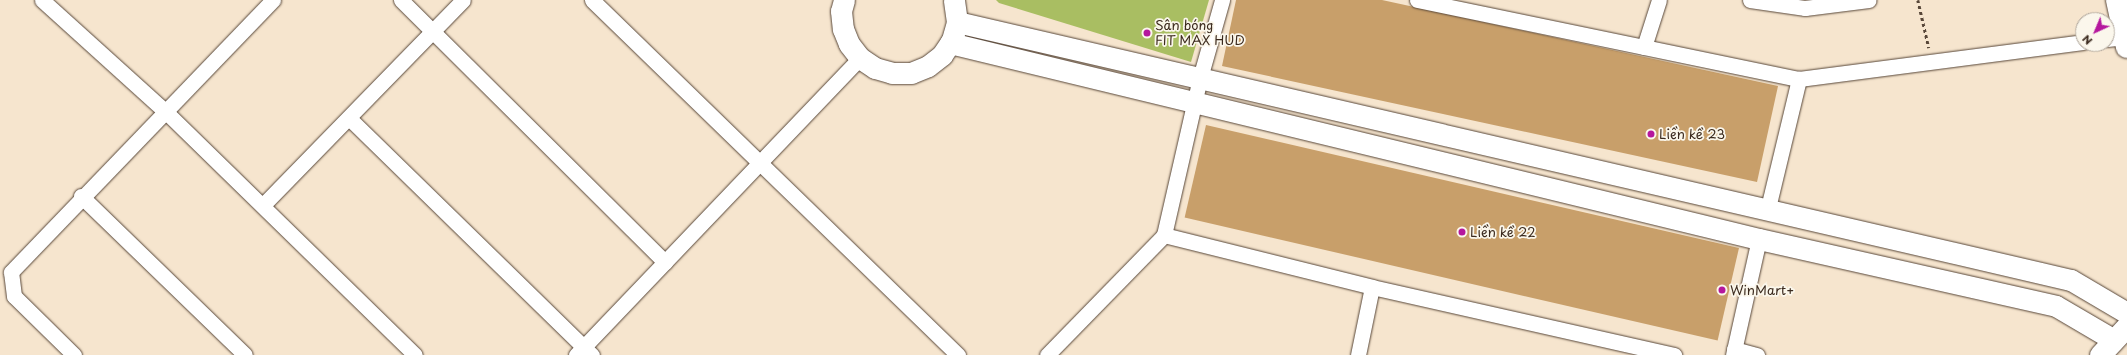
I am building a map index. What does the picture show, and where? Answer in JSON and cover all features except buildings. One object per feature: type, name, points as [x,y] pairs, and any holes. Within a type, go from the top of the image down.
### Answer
[{"type":"main road","points":[[844,0],[841,12],[843,29],[849,44],[860,58],[875,68],[892,73],[911,73],[928,66],[942,55],[950,43],[957,22],[954,0]]},
{"type":"main road","points":[[2117,0],[2120,41]]},
{"type":"main road","points":[[957,22],[1768,208],[2071,280],[2127,313]]},
{"type":"main road","points":[[950,43],[1195,101],[1759,239],[2056,306],[2119,346]]},
{"type":"main road","points":[[1759,239],[1768,208]]},
{"type":"main road","points":[[2066,312],[2085,288]]},
{"type":"street","points":[[42,0],[166,111],[263,205],[407,352]]},
{"type":"street","points":[[74,355],[14,296],[11,272],[81,196],[166,111],[273,0]]},
{"type":"street","points":[[401,0],[665,262]]},
{"type":"street","points":[[263,205],[350,119],[463,0]]},
{"type":"street","points":[[592,0],[958,355]]},
{"type":"street","points":[[1047,355],[1164,235],[1200,78],[1222,0]]},
{"type":"street","points":[[1417,0],[1799,79],[2075,43]]},
{"type":"street","points":[[1644,47],[1659,0]]},
{"type":"street","points":[[1750,0],[1805,8],[1869,0]]},
{"type":"street","points":[[350,119],[584,352],[665,262],[860,58]]},
{"type":"street","points":[[1768,208],[1799,79]]},
{"type":"street","points":[[81,196],[245,355]]},
{"type":"street","points":[[1164,235],[1372,287],[1674,355]]},
{"type":"street","points":[[1757,355],[1733,352],[1759,239]]},
{"type":"street","points":[[1358,355],[1372,287]]},
{"type":"path","points":[[1918,0],[1932,62]]},
{"type":"green space","name":"Sân bóng FIT MAX HUD","points":[[996,0],[1209,0],[1191,62],[999,3]]},
{"type":"place","name":"Sân bóng FIT MAX HUD","points":[[1147,33]]},
{"type":"place","name":"Liền kề 23","points":[[1651,134]]},
{"type":"place","name":"Liền kề 22","points":[[1462,232]]},
{"type":"place","name":"WinMart+","points":[[1722,290]]}]
